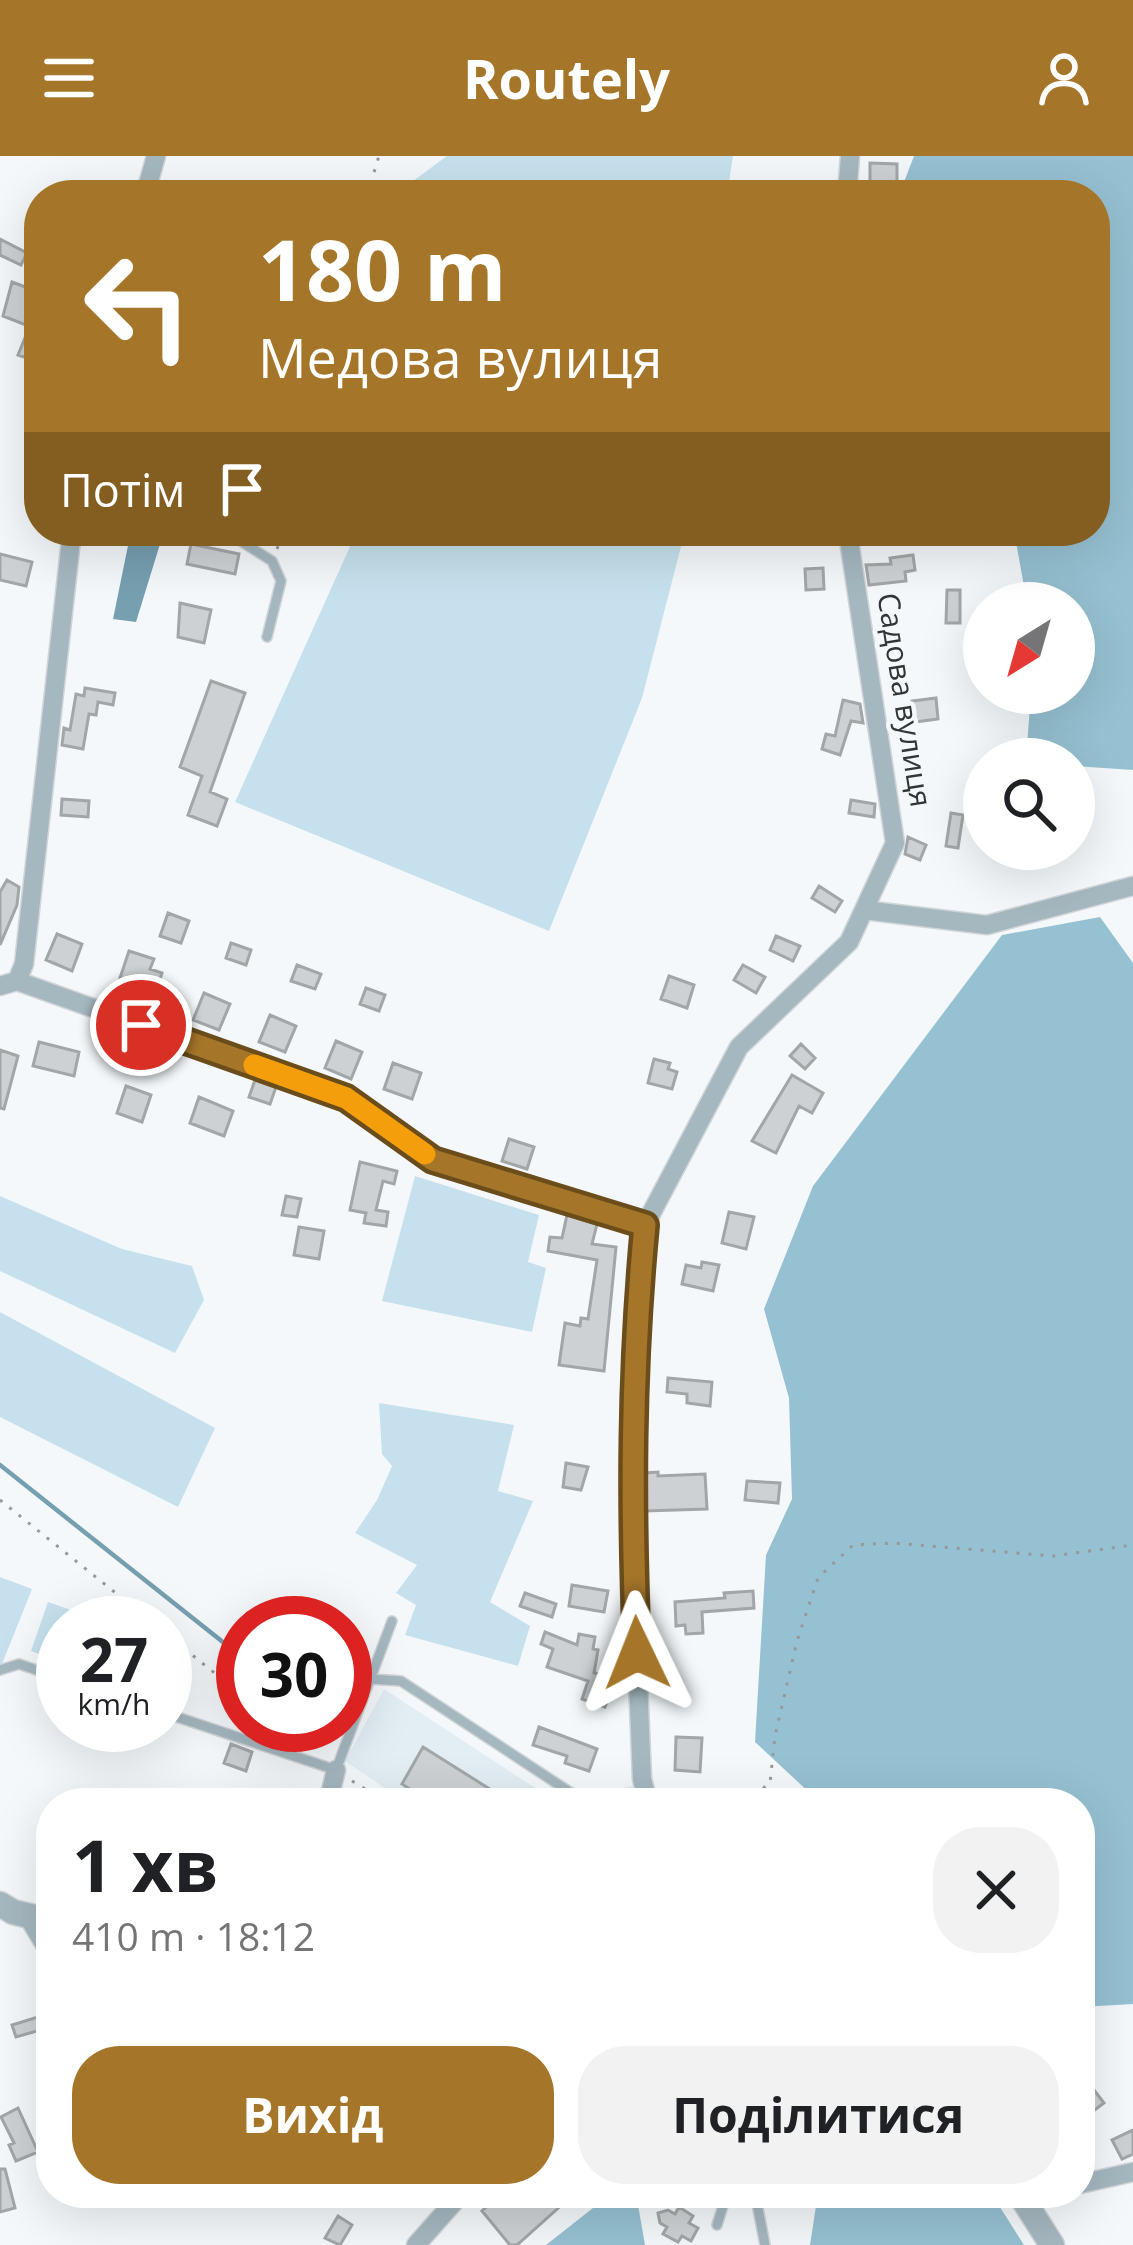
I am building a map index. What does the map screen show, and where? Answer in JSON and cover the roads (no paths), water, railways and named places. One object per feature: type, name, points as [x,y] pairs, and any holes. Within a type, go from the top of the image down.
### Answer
[{"type":"street","points":[[70,546],[24,964],[9,984],[346,1098],[433,1160],[645,1225]]},
{"type":"street","name":"Садова вулиця","points":[[644,1788],[630,1484],[633,1351],[645,1225],[739,1047],[849,942],[895,843],[850,546]]},
{"type":"street","points":[[864,910],[987,925],[1133,886]]},
{"type":"street","points":[[332,1788],[336,1770]]},
{"type":"street","points":[[0,1904],[36,1917]]},
{"type":"street","points":[[1095,2181],[1133,2172]]},
{"type":"street","points":[[416,2245],[449,2208]]},
{"type":"street","points":[[1028,2208],[1052,2245]]},
{"type":"lane","points":[[248,546],[272,561],[281,580],[267,637]]},
{"type":"lane","points":[[372,1674],[392,1621]]},
{"type":"lane","points":[[0,1670],[19,1664],[36,1669]]},
{"type":"lane","points":[[372,1679],[401,1682],[564,1788]]},
{"type":"lane","points":[[192,1722],[336,1770],[343,1752]]},
{"type":"lane","points":[[717,2225],[722,2208]]},
{"type":"lane","points":[[758,2208],[765,2245]]},
{"type":"waterway","points":[[0,1465],[216,1637]]}]
